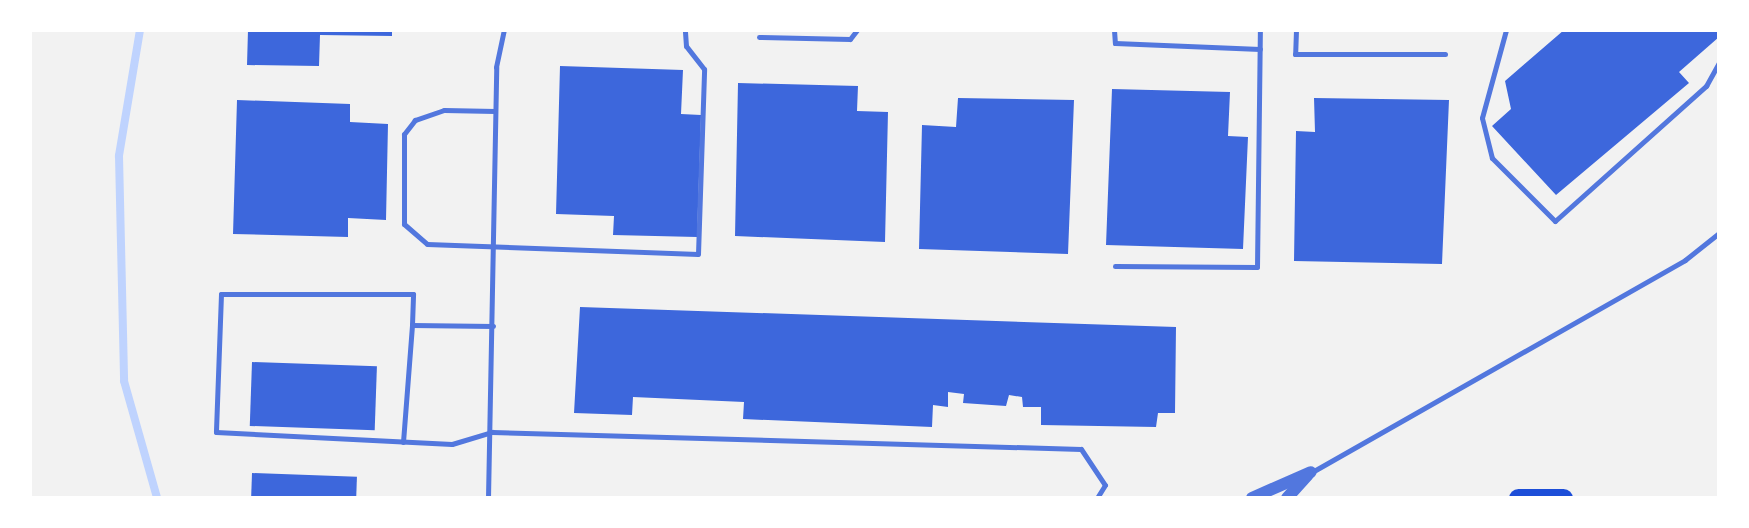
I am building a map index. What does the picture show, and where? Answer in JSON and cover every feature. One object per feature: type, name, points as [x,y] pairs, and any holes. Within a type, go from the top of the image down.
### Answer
[{"type":"highway","points":[[1518,498],[1563,498]]},
{"type":"street","points":[[1252,498],[1311,472]]},
{"type":"street","points":[[1287,498],[1311,472]]},
{"type":"lane","points":[[488,498],[492,432],[495,111],[504,30]]},
{"type":"lane","points":[[495,111],[444,110],[415,120],[404,134],[404,224],[427,244],[698,254],[704,69],[686,46],[685,30]]},
{"type":"lane","points":[[759,37],[850,39],[857,30]]},
{"type":"lane","points":[[1114,30],[1115,43],[1260,49]]},
{"type":"lane","points":[[1115,266],[1257,267],[1260,30]]},
{"type":"lane","points":[[1296,30],[1295,54],[1445,54]]},
{"type":"lane","points":[[1506,30],[1482,118],[1492,158],[1555,220],[1706,86],[1719,63]]},
{"type":"lane","points":[[1311,472],[1685,260],[1719,233]]},
{"type":"lane","points":[[403,442],[413,294],[222,294],[216,432],[403,442],[452,444],[492,432],[1082,449],[1105,485],[1097,498]]},
{"type":"lane","points":[[412,325],[493,326]]},
{"type":"building","points":[[248,30],[392,30],[392,36],[320,35],[319,66],[247,65]]},
{"type":"building","points":[[1564,30],[1719,30],[1719,37],[1679,72],[1689,83],[1556,195],[1492,126],[1511,109],[1505,81]]},
{"type":"building","points":[[560,66],[683,70],[681,114],[701,115],[697,237],[613,235],[614,216],[556,214]]},
{"type":"building","points":[[738,83],[858,86],[857,111],[888,112],[885,242],[735,236]]},
{"type":"building","points":[[1112,89],[1230,92],[1228,136],[1248,137],[1243,249],[1106,245]]},
{"type":"building","points":[[958,98],[1074,100],[1068,254],[919,249],[922,125],[956,127]]},
{"type":"building","points":[[1314,98],[1449,100],[1442,264],[1294,261],[1296,131],[1315,132]]},
{"type":"building","points":[[237,100],[350,104],[350,122],[388,124],[386,220],[348,218],[348,237],[233,234]]},
{"type":"building","points":[[580,307],[1176,327],[1175,413],[1158,413],[1156,427],[1041,425],[1041,407],[1023,407],[1022,397],[1009,395],[1006,406],[963,403],[964,394],[948,392],[948,407],[933,405],[932,427],[743,419],[744,402],[633,397],[632,415],[574,413]]},
{"type":"building","points":[[252,362],[377,366],[375,430],[250,426]]},
{"type":"building","points":[[252,473],[357,477],[356,498],[251,498]]},
{"type":"waterway","points":[[140,30],[119,156],[124,381],[157,498]]}]
